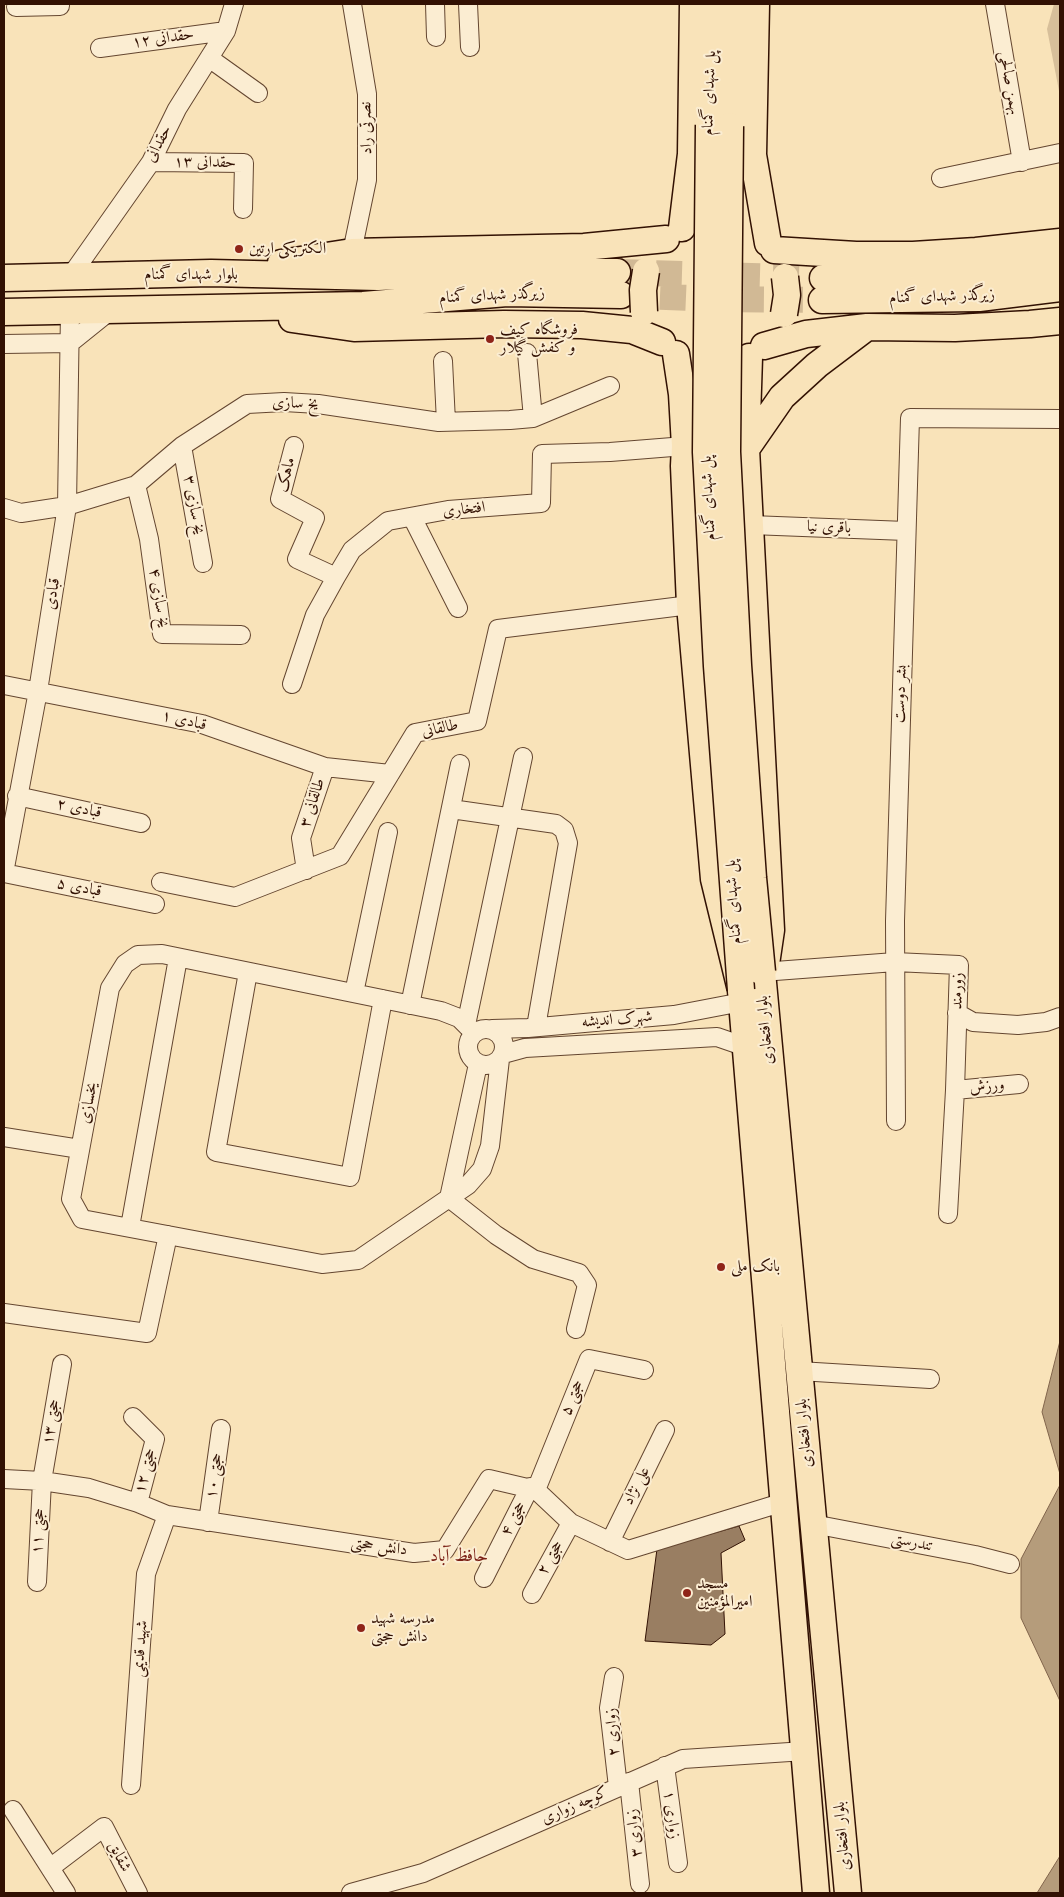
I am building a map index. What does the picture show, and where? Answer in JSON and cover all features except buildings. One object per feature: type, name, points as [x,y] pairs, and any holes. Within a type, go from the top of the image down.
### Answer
[{"type":"highway","points":[[693,4],[691,154],[674,234],[654,254],[646,271],[643,290],[644,312],[651,326],[669,348],[682,394],[690,605],[714,879],[742,996]]},
{"type":"highway","name":"پل شهدای گمنام","points":[[713,4],[709,125],[706,452],[718,676],[742,996]]},
{"type":"highway","name":"پل شهدای گمنام","points":[[734,4],[730,126],[727,452],[738,675],[762,972]]},
{"type":"highway","points":[[756,4],[753,156],[771,247],[785,277],[787,295],[784,314],[776,331],[756,351],[746,449],[771,930],[766,964],[762,972]]},
{"type":"highway","points":[[691,154],[753,156]]},
{"type":"highway","points":[[211,274],[352,252],[584,247],[674,234],[699,222],[718,220],[737,224],[754,232],[771,247],[856,255],[913,255],[976,251],[1060,242]]},
{"type":"highway","name":"زیرگذر شهدای گمنام","points":[[1060,266],[823,289],[979,298],[1060,288]]},
{"type":"highway","name":"زیرگذر شهدای گمنام","points":[[363,305],[619,284],[506,271],[378,277]]},
{"type":"highway","name":"بلوار شهدای گمنام","points":[[4,278],[211,274],[378,277]]},
{"type":"highway","name":"بلوار شهدای گمنام","points":[[4,312],[363,305]]},
{"type":"highway","points":[[212,308],[354,328],[504,324],[582,325],[632,330],[694,362],[712,365],[731,363],[756,351],[806,334],[867,327],[955,328],[1060,321]]},
{"type":"highway","points":[[746,449],[782,397],[817,365],[867,327]]},
{"type":"highway","points":[[685,446],[691,436],[700,429],[722,426],[733,431],[741,438],[746,449]]},
{"type":"highway","points":[[689,575],[699,564],[712,558],[720,557],[729,558],[744,567],[754,582]]},
{"type":"highway","name":"بلوار افتخاری","points":[[762,972],[848,1893]]},
{"type":"highway","name":"بلوار افتخاری","points":[[742,996],[816,1893]]},
{"type":"street","points":[[16,7],[60,6],[60,4]]},
{"type":"street","name":"حقدانی","points":[[70,277],[151,162],[177,109],[226,31],[234,4]]},
{"type":"street","name":"نصرتی راد","points":[[352,4],[367,94],[368,180],[352,252]]},
{"type":"street","points":[[435,4],[436,37]]},
{"type":"street","points":[[468,4],[470,47]]},
{"type":"street","name":"بهمن صالحی","points":[[995,4],[1022,162]]},
{"type":"street","name":"حقدانی ۱۲","points":[[100,48],[226,31]]},
{"type":"street","points":[[209,58],[258,93]]},
{"type":"street","points":[[941,178],[1060,153]]},
{"type":"street","name":"حقدانی ۱۳","points":[[151,162],[244,164],[242,209]]},
{"type":"street","points":[[4,268],[29,278]]},
{"type":"street","points":[[4,344],[70,343],[111,310]]},
{"type":"street","name":"قبادی","points":[[4,873],[6,846],[38,691],[67,506],[70,311]]},
{"type":"street","points":[[528,353],[533,418]]},
{"type":"street","points":[[443,361],[446,422]]},
{"type":"street","name":"یخ سازی","points":[[4,508],[21,512],[67,506],[136,485],[182,446],[247,404],[284,402],[318,404],[439,422],[533,418],[610,386]]},
{"type":"street","name":"بشر دوست","points":[[896,1121],[895,962],[897,828],[910,418],[1060,419]]},
{"type":"street","name":"یخ سازی ۳","points":[[182,446],[203,563]]},
{"type":"street","name":"ماهک","points":[[294,446],[280,499],[315,518],[297,559],[336,577]]},
{"type":"street","name":"افتخاری","points":[[292,684],[316,615],[336,577],[352,550],[388,521],[448,510],[541,503],[542,454],[610,452],[685,446]]},
{"type":"street","name":"یخ سازی ۴","points":[[136,485],[149,540],[162,634],[241,635]]},
{"type":"street","points":[[412,517],[458,608]]},
{"type":"street","name":"باقری نیا","points":[[751,525],[906,531]]},
{"type":"street","name":"طالقانی","points":[[161,882],[235,897],[340,856],[415,733],[477,722],[498,628],[690,605]]},
{"type":"street","name":"قبادی ۱","points":[[4,685],[202,724],[325,766],[390,774]]},
{"type":"street","points":[[470,1029],[492,1029],[502,1037],[504,1043],[501,1057],[490,1065],[478,1064],[468,1050],[468,1044],[470,1029],[510,817],[523,757]]},
{"type":"street","points":[[410,1005],[460,764]]},
{"type":"street","name":"طالقانی ۳","points":[[306,870],[302,838],[325,766]]},
{"type":"street","name":"قبادی ۲","points":[[17,796],[141,822]]},
{"type":"street","points":[[451,809],[556,824],[564,830],[568,843],[536,1027]]},
{"type":"street","points":[[354,994],[388,832]]},
{"type":"street","name":"قبادی ۵","points":[[4,873],[155,904]]},
{"type":"street","name":"یخسازی","points":[[470,1029],[460,1018],[441,1011],[162,954],[138,954],[125,964],[110,988],[71,1199],[82,1218],[322,1264],[358,1260],[468,1185],[482,1169],[490,1146],[501,1057]]},
{"type":"street","points":[[130,1227],[178,958]]},
{"type":"street","name":"زورمند","points":[[762,972],[895,962],[959,965],[955,1090],[948,1214]]},
{"type":"street","points":[[248,972],[216,1152],[350,1177],[382,999]]},
{"type":"street","name":"شهرک اندیشه","points":[[492,1029],[597,1022],[674,1014],[742,996]]},
{"type":"street","points":[[957,1013],[973,1022],[1018,1026],[1046,1022],[1060,1017]]},
{"type":"street","points":[[597,1022],[599,1044]]},
{"type":"street","name":"شهرک اندیشه","points":[[501,1057],[525,1048],[717,1037],[746,1047]]},
{"type":"street","points":[[478,1064],[449,1198],[496,1235],[533,1259],[579,1273],[586,1285],[576,1329]]},
{"type":"street","name":"ورزش","points":[[955,1090],[1019,1084]]},
{"type":"street","points":[[4,1138],[80,1150]]},
{"type":"street","points":[[4,1313],[147,1332],[168,1235]]},
{"type":"street","name":"حجتی ۵","points":[[533,1489],[589,1359],[644,1370]]},
{"type":"street","name":"حجتی ۱۳","points":[[42,1481],[62,1364]]},
{"type":"street","points":[[800,1371],[930,1379]]},
{"type":"street","name":"حجتی ۱۲","points":[[133,1418],[155,1439],[138,1503]]},
{"type":"street","name":"حجتی ۱۰","points":[[208,1522],[221,1429]]},
{"type":"street","name":"علی نژاد","points":[[610,1542],[665,1430]]},
{"type":"street","name":"دانش حجتی","points":[[4,1478],[89,1488],[138,1503],[167,1516],[414,1553],[445,1550],[489,1479],[533,1489]]},
{"type":"street","name":"حجتی ۱۱","points":[[37,1582],[42,1481]]},
{"type":"street","points":[[533,1489],[571,1523],[628,1550],[784,1502]]},
{"type":"street","name":"حجتی ۴","points":[[484,1578],[533,1489]]},
{"type":"street","name":"شهید قدیمی","points":[[132,1785],[146,1574],[167,1516]]},
{"type":"street","name":"حجتی ۲","points":[[532,1594],[571,1523]]},
{"type":"street","name":"تندرستی","points":[[814,1524],[976,1555],[1010,1564]]},
{"type":"street","name":"زواری ۲","points":[[614,1677],[609,1708],[624,1785]]},
{"type":"street","name":"کوچه زواری","points":[[351,1893],[423,1873],[683,1759],[805,1751]]},
{"type":"street","name":"زواری ۱","points":[[665,1766],[678,1863]]},
{"type":"street","name":"زواری ۳","points":[[624,1785],[640,1884]]},
{"type":"street","points":[[13,1810],[66,1893]]},
{"type":"street","name":"شقایق","points":[[50,1868],[104,1827],[138,1893]]},
{"type":"shaded area","points":[[1054,4],[1060,4],[1060,96],[1047,29]]},
{"type":"shaded area","points":[[1060,1341],[1060,1474],[1042,1412]]},
{"type":"shaded area","points":[[1060,1485],[1060,1701],[1021,1618],[1021,1559]]},
{"type":"shaded area","points":[[1060,1856],[1060,1893],[1037,1893]]},
{"type":"tunnel","points":[[617,272],[823,278]]},
{"type":"tunnel","points":[[621,295],[715,299],[822,300]]},
{"type":"place","name":"الکتریکی ارتین","points":[[239,249]]},
{"type":"place","name":"فروشگاه کیف و کفش گیلار","points":[[490,339]]},
{"type":"place","name":"بانک ملی","points":[[721,1267]]},
{"type":"place","name":"مسجد امیرالمؤمنین","points":[[687,1593]]},
{"type":"place","name":"مدرسه شهید دانش حجتی","points":[[361,1628]]},
{"type":"district","name":"حافظ آباد","points":[[459,1557]]}]
